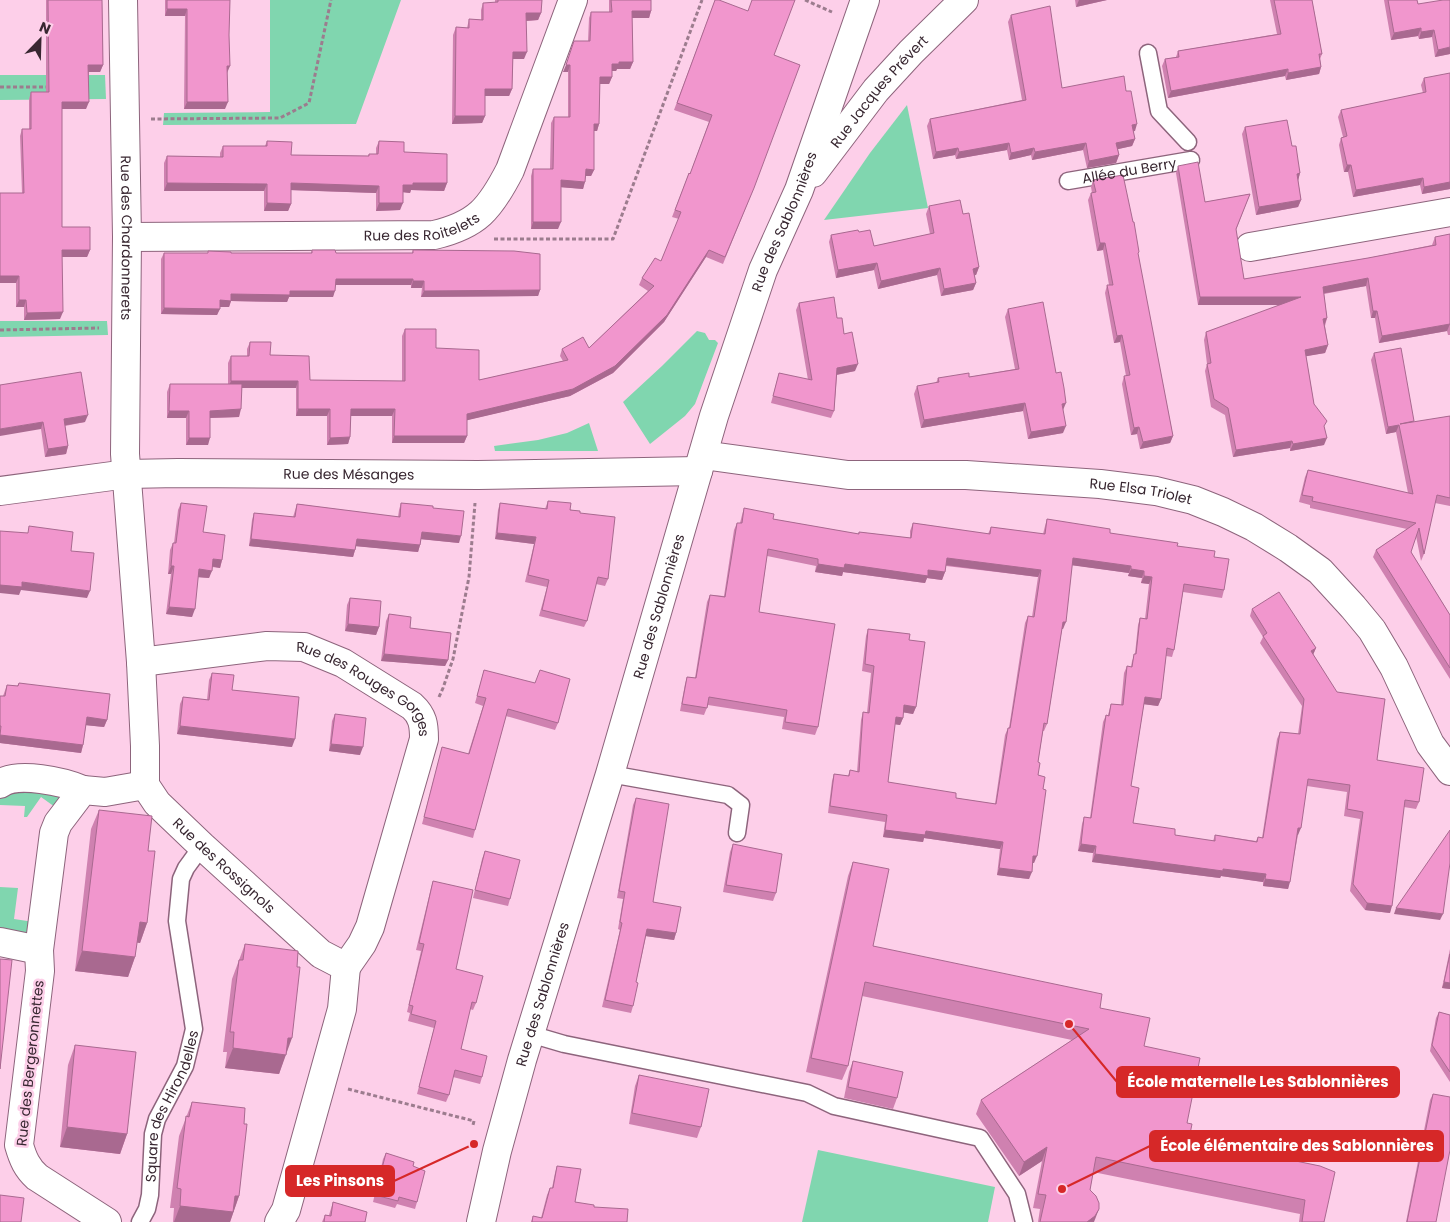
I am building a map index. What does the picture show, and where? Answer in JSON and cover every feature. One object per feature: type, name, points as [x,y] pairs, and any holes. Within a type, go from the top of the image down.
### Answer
[{"type":"street","name":"Rue des Chardonnerets","points":[[123,0],[127,237],[125,327],[125,454],[127,474]]},
{"type":"street","name":"Rue des Roitelets","points":[[127,237],[434,235],[463,226],[479,216],[498,193],[510,170],[573,0]]},
{"type":"street","name":"Rue des Sablonnières","points":[[481,1222],[499,1142],[530,1034],[610,774],[714,416],[763,270],[799,190],[865,0]]},
{"type":"street","name":"Rue Jacques Prévert","points":[[799,190],[876,90],[911,52],[964,0]]},
{"type":"street","points":[[1250,247],[1450,212]]},
{"type":"street","name":"Rue des Mésanges","points":[[0,491],[127,474],[280,472],[478,475],[701,463]]},
{"type":"street","name":"Rue Elsa Triolet","points":[[701,463],[848,475],[966,475],[1100,484],[1156,491],[1193,500],[1224,512],[1254,527],[1320,571],[1353,607],[1372,630],[1394,667],[1430,744],[1450,771]]},
{"type":"street","points":[[0,784],[4,781],[18,778],[70,784],[83,790],[105,792],[144,785],[146,746],[127,474]]},
{"type":"street","name":"Rue des Rouges Gorges","points":[[141,662],[266,646],[304,647],[343,663],[412,706],[422,718],[424,739],[370,927],[362,944],[346,967]]},
{"type":"street","name":"Rue des Rossignols","points":[[144,785],[157,803],[202,846],[322,954],[346,967]]},
{"type":"street","name":"Rue des Bergeronnettes","points":[[83,790],[58,823],[54,833],[39,950],[40,971],[10,1148],[24,1160],[29,1170],[97,1219]]},
{"type":"street","points":[[0,942],[39,950]]},
{"type":"street","points":[[279,1222],[286,1210],[342,1010],[346,967]]},
{"type":"lane","points":[[1148,53],[1159,111],[1188,142]]},
{"type":"lane","name":"Allée du Berry","points":[[1068,181],[1192,160]]},
{"type":"lane","points":[[610,774],[728,795],[741,805],[736,832]]},
{"type":"lane","name":"Square des Hirondelles","points":[[140,1222],[147,1209],[150,1195],[153,1134],[157,1119],[184,1066],[194,1029],[177,921],[181,879],[186,868],[202,846]]},
{"type":"lane","points":[[530,1034],[564,1044],[807,1093],[834,1106],[980,1138],[1017,1194],[1024,1222]]},
{"type":"path","points":[[124,118],[164,120],[280,118],[309,103],[331,0]]},
{"type":"path","points":[[492,239],[613,239],[702,0]]},
{"type":"path","points":[[805,0],[837,14]]},
{"type":"path","points":[[0,88],[58,87]]},
{"type":"path","points":[[0,330],[125,327]]},
{"type":"path","points":[[422,718],[429,714],[443,688],[453,659],[469,577],[478,475]]},
{"type":"path","points":[[342,1088],[474,1122],[472,1130]]},
{"type":"green space","points":[[270,0],[401,0],[356,124],[163,125],[164,113],[270,112]]},
{"type":"green space","points":[[0,75],[105,75],[106,99],[0,100]]},
{"type":"green space","points":[[907,105],[928,208],[824,220],[870,153]]},
{"type":"green space","points":[[0,321],[107,321],[108,335],[0,337]]},
{"type":"green space","points":[[697,331],[705,333],[709,340],[715,340],[718,343],[695,404],[685,416],[650,444],[623,402]]},
{"type":"green space","points":[[589,423],[598,451],[495,451],[494,446],[538,440],[567,433]]},
{"type":"green space","points":[[11,786],[59,795],[59,801],[55,807],[41,797],[27,817],[24,817],[25,806],[0,805],[0,797]]},
{"type":"green space","points":[[0,887],[18,888],[14,919],[34,922],[29,932],[24,935],[0,929]]},
{"type":"green space","points":[[818,1150],[995,1187],[988,1222],[802,1222]]},
{"type":"building","points":[[48,0],[102,0],[103,65],[88,65],[89,102],[62,102],[62,227],[90,227],[90,250],[62,250],[63,312],[27,313],[26,300],[19,300],[19,276],[0,276],[0,193],[24,193],[22,129],[31,129],[31,92],[49,92]]},
{"type":"building","points":[[167,0],[230,0],[230,66],[227,66],[228,102],[187,102],[187,9],[167,9]]},
{"type":"building","points":[[498,0],[542,0],[541,13],[526,13],[527,52],[513,52],[512,89],[485,89],[485,116],[455,116],[456,27],[469,28],[469,19],[483,20],[483,3],[498,2]]},
{"type":"building","points":[[611,0],[651,0],[651,11],[632,11],[633,62],[612,64],[612,77],[600,77],[599,124],[594,124],[594,170],[586,169],[585,182],[561,180],[561,222],[533,222],[533,169],[553,169],[554,117],[570,117],[570,65],[566,65],[574,41],[590,41],[591,12],[612,12]]},
{"type":"building","points":[[715,0],[748,11],[752,0],[795,0],[774,55],[800,65],[754,188],[725,257],[709,250],[667,315],[615,366],[573,389],[467,414],[467,436],[394,436],[395,409],[351,409],[350,437],[330,438],[330,409],[298,409],[298,381],[231,381],[231,356],[249,356],[250,342],[271,342],[270,355],[309,356],[310,380],[405,381],[405,329],[436,329],[436,348],[479,350],[479,380],[568,360],[562,349],[583,337],[589,348],[654,286],[642,278],[655,258],[661,261],[681,212],[675,210],[712,115],[677,103]]},
{"type":"building","points":[[1274,0],[1312,0],[1322,54],[1319,54],[1321,67],[1288,73],[1288,69],[1171,91],[1165,59],[1179,57],[1178,51],[1281,34]]},
{"type":"building","points":[[1388,0],[1417,0],[1418,4],[1450,0],[1450,47],[1438,50],[1434,30],[1421,32],[1421,28],[1394,33]]},
{"type":"building","points":[[1050,6],[1062,88],[1124,76],[1126,91],[1131,91],[1137,124],[1132,125],[1135,139],[1116,143],[1119,155],[1089,161],[1086,143],[1035,152],[1034,148],[1011,153],[1009,143],[959,152],[958,148],[936,152],[930,119],[1026,100],[1011,15]]},
{"type":"building","points":[[1450,73],[1450,182],[1424,187],[1423,178],[1356,190],[1351,165],[1347,165],[1341,138],[1347,136],[1341,110],[1426,92],[1424,78]]},
{"type":"building","points":[[1287,120],[1292,146],[1296,146],[1300,173],[1297,174],[1301,200],[1259,207],[1245,127]]},
{"type":"building","points":[[267,141],[292,142],[291,155],[369,156],[369,154],[378,154],[379,141],[404,142],[404,152],[447,154],[447,183],[413,183],[413,185],[403,185],[403,203],[379,203],[379,186],[291,183],[291,204],[267,203],[267,184],[167,183],[167,156],[223,157],[223,146],[267,146]]},
{"type":"building","points":[[1198,162],[1205,202],[1250,194],[1236,229],[1244,279],[1436,245],[1435,237],[1450,234],[1450,324],[1382,336],[1377,311],[1373,311],[1368,278],[1323,287],[1327,318],[1323,319],[1328,345],[1305,350],[1314,404],[1327,421],[1324,426],[1327,438],[1293,444],[1292,441],[1236,450],[1228,408],[1214,399],[1207,364],[1211,363],[1206,332],[1301,297],[1200,297],[1178,166]]},
{"type":"building","points":[[1123,175],[1134,222],[1138,253],[1173,436],[1143,442],[1139,427],[1134,428],[1124,376],[1130,375],[1122,335],[1117,336],[1107,285],[1113,285],[1105,243],[1100,243],[1091,193],[1096,192],[1093,180]]},
{"type":"building","points":[[960,200],[963,214],[969,213],[979,267],[973,269],[976,283],[944,289],[940,268],[881,281],[877,263],[838,270],[831,235],[858,230],[859,232],[870,230],[874,246],[934,233],[929,206]]},
{"type":"building","points":[[312,250],[335,250],[336,253],[413,253],[413,250],[514,251],[540,254],[540,290],[424,291],[424,281],[413,281],[413,279],[336,279],[335,291],[290,291],[290,295],[231,294],[231,301],[220,300],[220,309],[164,308],[164,253],[208,253],[208,251],[231,253],[312,253]]},
{"type":"building","points":[[834,297],[837,318],[842,318],[844,334],[852,332],[858,364],[837,368],[834,411],[773,396],[779,373],[812,380],[799,303]]},
{"type":"building","points":[[1043,302],[1056,373],[1061,372],[1064,388],[1066,403],[1062,404],[1066,426],[1031,432],[1025,403],[924,420],[917,386],[939,382],[938,378],[969,373],[969,377],[1019,369],[1008,309]]},
{"type":"building","points":[[1401,348],[1414,421],[1400,424],[1450,416],[1450,498],[1437,495],[1424,554],[1419,528],[1411,552],[1450,615],[1450,668],[1376,550],[1416,523],[1312,501],[1313,497],[1302,495],[1308,470],[1413,494],[1399,425],[1388,427],[1374,353]]},
{"type":"building","points":[[81,372],[88,415],[64,419],[68,446],[48,449],[43,422],[0,429],[0,385]]},
{"type":"building","points":[[170,384],[242,384],[241,409],[210,411],[210,438],[189,438],[189,411],[169,411]]},
{"type":"building","points":[[548,501],[571,503],[570,510],[580,511],[580,513],[615,517],[608,579],[598,577],[587,621],[542,610],[549,580],[528,575],[536,537],[497,533],[500,503],[547,509]]},
{"type":"building","points":[[181,503],[207,506],[203,532],[225,535],[222,560],[213,559],[212,571],[199,569],[195,609],[169,607],[174,566],[171,566],[173,543],[176,543]]},
{"type":"building","points":[[401,503],[464,511],[461,536],[422,532],[420,545],[357,539],[355,550],[251,539],[254,513],[295,517],[297,504],[400,517]]},
{"type":"building","points":[[744,508],[774,514],[773,519],[859,534],[859,532],[911,538],[913,523],[990,534],[991,527],[1045,534],[1047,519],[1110,529],[1110,533],[1178,543],[1177,546],[1215,551],[1214,557],[1229,559],[1224,590],[1184,584],[1174,650],[1167,648],[1161,699],[1145,697],[1131,786],[1139,788],[1133,823],[1175,829],[1175,835],[1215,841],[1215,835],[1257,842],[1258,837],[1263,838],[1280,732],[1300,734],[1304,699],[1263,636],[1267,633],[1252,609],[1279,592],[1316,648],[1311,651],[1337,692],[1385,699],[1377,760],[1424,768],[1419,802],[1405,800],[1392,906],[1367,903],[1353,884],[1363,812],[1347,809],[1350,785],[1308,779],[1301,828],[1298,828],[1290,882],[1265,879],[1266,874],[1223,869],[1223,871],[1095,854],[1096,846],[1081,844],[1084,817],[1091,818],[1106,715],[1109,716],[1111,704],[1123,705],[1127,666],[1132,667],[1134,654],[1136,654],[1140,618],[1147,619],[1152,577],[1144,576],[1144,571],[1131,569],[1131,566],[1073,558],[1066,622],[1063,622],[1047,724],[1044,723],[1038,762],[1040,763],[1038,775],[1045,777],[1043,789],[1046,790],[1037,856],[1033,856],[1032,872],[999,868],[1003,842],[926,831],[925,835],[885,830],[887,815],[830,806],[834,774],[849,776],[850,770],[859,772],[863,712],[869,713],[874,666],[865,664],[868,629],[910,634],[909,640],[925,642],[916,707],[904,705],[903,718],[896,717],[888,782],[956,793],[956,798],[996,804],[1028,616],[1034,617],[1041,570],[947,558],[945,572],[928,570],[928,576],[845,564],[844,568],[818,564],[818,559],[768,549],[759,612],[835,624],[818,727],[785,722],[787,710],[709,697],[707,708],[682,704],[687,677],[696,678],[710,595],[725,597],[737,523],[742,523]]},
{"type":"building","points":[[29,526],[73,532],[71,551],[94,553],[90,591],[22,582],[22,587],[0,585],[0,531],[28,533]]},
{"type":"building","points":[[350,598],[381,601],[379,627],[348,624]]},
{"type":"building","points":[[389,614],[411,617],[410,628],[451,633],[448,660],[384,654]]},
{"type":"building","points":[[484,670],[535,683],[540,670],[570,679],[558,723],[508,709],[475,830],[424,817],[442,747],[469,754],[486,698],[477,696]]},
{"type":"building","points":[[212,673],[234,675],[232,690],[299,697],[295,739],[180,726],[183,697],[209,700]]},
{"type":"building","points":[[19,683],[110,694],[107,720],[87,717],[83,745],[0,735],[0,696],[5,696],[7,685],[18,686]]},
{"type":"building","points":[[335,714],[366,718],[363,747],[331,744]]},
{"type":"building","points":[[636,798],[669,804],[653,902],[681,907],[676,933],[647,929],[633,1006],[605,1000],[622,923],[620,922],[625,892],[619,891]]},
{"type":"building","points":[[99,810],[152,816],[148,851],[155,851],[147,923],[140,922],[135,957],[82,951]]},
{"type":"building","points":[[1450,830],[1450,863],[1443,914],[1396,908]]},
{"type":"building","points":[[733,844],[782,854],[776,893],[726,885]]},
{"type":"building","points":[[485,851],[520,860],[510,899],[475,890]]},
{"type":"building","points":[[853,862],[889,869],[873,946],[1102,994],[1100,1008],[1150,1018],[1144,1046],[1200,1058],[1187,1123],[1192,1124],[1189,1139],[1320,1166],[1335,1172],[1324,1222],[1302,1222],[1305,1200],[1096,1157],[1090,1190],[1096,1196],[1099,1203],[1099,1209],[1095,1216],[1087,1222],[1040,1222],[1046,1195],[1038,1194],[1047,1147],[1024,1162],[981,1100],[1089,1029],[865,982],[848,1066],[811,1058]]},
{"type":"building","points":[[433,881],[473,890],[456,969],[483,976],[476,1003],[472,1002],[461,1049],[487,1056],[482,1077],[455,1070],[449,1095],[419,1087],[436,1021],[411,1014],[413,1006],[409,1005],[424,944],[419,943]]},
{"type":"building","points":[[245,944],[298,951],[297,967],[300,967],[292,1038],[288,1038],[286,1055],[233,1048],[234,1032],[230,1032],[239,960],[243,960]]},
{"type":"building","points":[[1450,954],[1450,983],[1444,982]]},
{"type":"building","points":[[0,959],[12,960],[0,1069]]},
{"type":"building","points":[[1439,1012],[1450,1015],[1450,1072],[1432,1045]]},
{"type":"building","points":[[75,1045],[136,1052],[127,1134],[67,1127]]},
{"type":"building","points":[[853,1061],[903,1072],[897,1098],[848,1087]]},
{"type":"building","points":[[639,1075],[709,1089],[701,1127],[632,1113]]},
{"type":"building","points":[[1433,1094],[1450,1097],[1450,1150],[1436,1222],[1407,1222]]},
{"type":"building","points":[[192,1102],[245,1108],[244,1124],[247,1124],[239,1196],[235,1196],[233,1212],[180,1206],[181,1189],[177,1188],[186,1116],[189,1117]]},
{"type":"building","points":[[386,1153],[414,1162],[413,1166],[425,1171],[417,1202],[399,1197],[398,1201],[375,1195]]},
{"type":"building","points":[[557,1166],[581,1169],[575,1202],[594,1205],[594,1207],[628,1209],[627,1222],[532,1222],[533,1216],[542,1218],[550,1188],[553,1188]]},
{"type":"building","points":[[0,1195],[24,1198],[21,1222],[0,1222]]},
{"type":"building","points":[[333,1202],[367,1212],[365,1222],[324,1222],[325,1215],[331,1216]]},
{"type":"place","name":"École maternelle Les Sablonnières","points":[[1069,1024]]},
{"type":"place","name":"Les Pinsons","points":[[474,1144]]},
{"type":"place","name":"École élémentaire des Sablonnières","points":[[1062,1189]]}]
